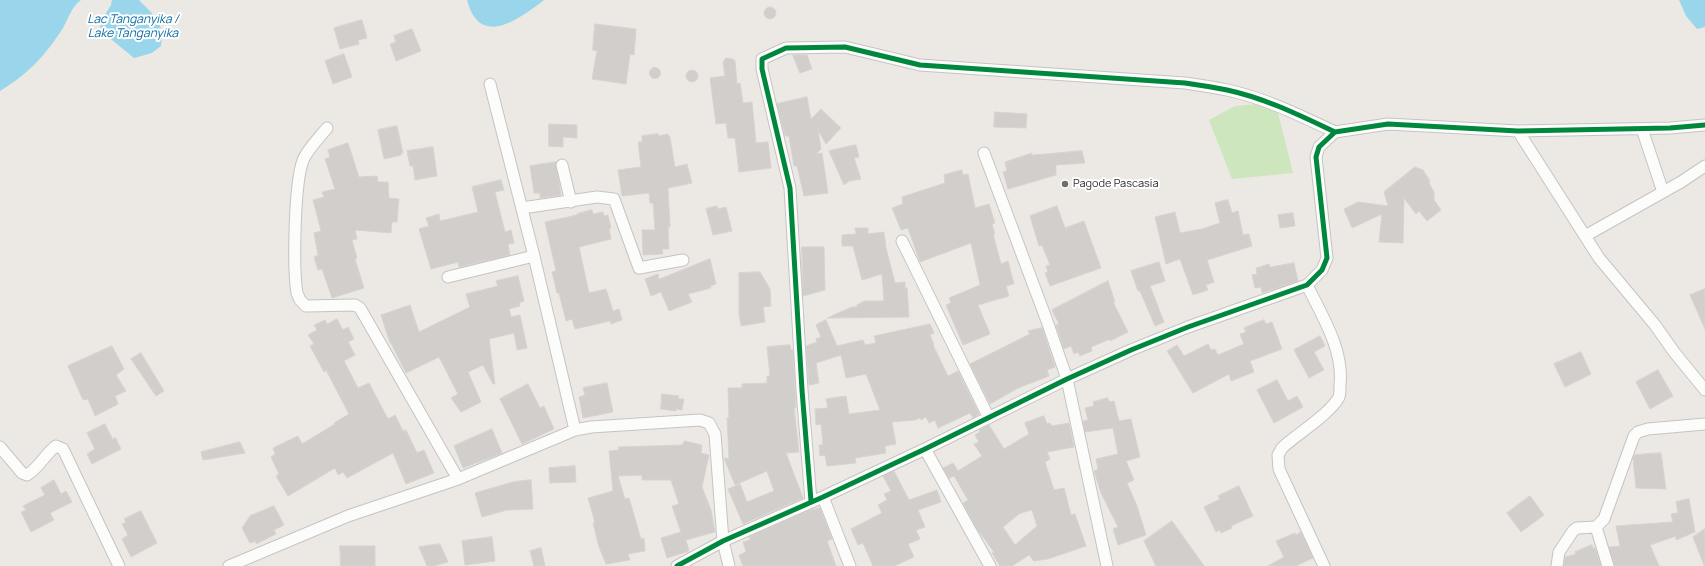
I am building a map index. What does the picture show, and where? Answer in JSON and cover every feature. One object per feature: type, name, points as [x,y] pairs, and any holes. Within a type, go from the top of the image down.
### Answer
[{"type":"street","points":[[811,501],[802,390],[790,188],[762,69],[762,59],[786,48],[846,47],[920,65],[1185,83],[1228,90],[1266,102],[1335,132],[1388,124],[1518,131],[1642,129],[1705,125]]},
{"type":"street","points":[[490,84],[534,256],[575,430]]},
{"type":"street","points":[[326,128],[304,158],[300,174],[296,238],[297,293],[300,300],[306,306],[355,305],[360,308],[458,479]]},
{"type":"street","points":[[1642,129],[1663,192]]},
{"type":"street","points":[[1518,131],[1606,267],[1655,325],[1674,352],[1705,390]]},
{"type":"street","points":[[677,566],[723,541],[823,497],[925,449],[1066,379],[1188,327],[1307,285],[1322,270],[1327,258],[1316,157],[1319,147],[1335,132]]},
{"type":"street","points":[[984,153],[1047,321],[1066,379],[1107,566]]},
{"type":"street","points":[[562,165],[571,202]]},
{"type":"street","points":[[1585,236],[1663,192],[1705,166]]},
{"type":"street","points":[[522,208],[597,197],[614,199],[639,268],[683,260]]},
{"type":"street","points":[[902,241],[989,418]]},
{"type":"street","points":[[448,277],[534,256]]},
{"type":"street","points":[[1307,285],[1336,347],[1341,372],[1339,397],[1325,414],[1282,448],[1278,455],[1279,469],[1324,566]]},
{"type":"street","points":[[229,566],[348,516],[458,479],[575,430],[591,427],[700,420],[709,423],[715,434],[723,541],[729,566]]},
{"type":"street","points":[[1557,566],[1558,552],[1573,531],[1577,528],[1596,526],[1601,523],[1634,436],[1638,432],[1648,429],[1705,424]]},
{"type":"street","points":[[0,447],[22,473],[27,476],[50,450],[56,446],[63,449],[119,566]]},
{"type":"street","points":[[925,449],[990,566]]},
{"type":"street","points":[[823,497],[850,566]]},
{"type":"street","points":[[1596,526],[1608,566]]},
{"type":"green space","points":[[1257,104],[1278,113],[1293,173],[1232,179],[1209,120],[1235,106]]},
{"type":"water","name":"Lac Tanganyika / Lake Tanganyika","points":[[0,0],[81,0],[73,9],[63,28],[43,56],[19,78],[0,91]]},
{"type":"water","name":"Lac Tanganyika / Lake Tanganyika","points":[[112,0],[139,0],[154,15],[160,25],[162,38],[161,46],[152,53],[134,58],[101,31],[100,23],[111,5]]},
{"type":"water","points":[[467,0],[544,0],[512,21],[501,26],[490,27],[481,23],[473,15]]},
{"type":"water","points":[[1679,0],[1705,0],[1705,27],[1697,29],[1686,16]]},
{"type":"building","points":[[770,7],[774,9],[776,13],[774,17],[770,19],[766,17],[764,13],[766,9]]},
{"type":"building","points":[[362,20],[367,38],[358,40],[359,44],[340,49],[334,28]]},
{"type":"building","points":[[595,24],[636,29],[634,55],[630,54],[626,84],[592,79],[597,51],[593,50]]},
{"type":"building","points":[[412,29],[421,51],[396,61],[390,44],[396,42],[394,36]]},
{"type":"building","points":[[344,54],[352,77],[333,84],[325,61]]},
{"type":"building","points":[[793,55],[807,55],[812,69],[800,73]]},
{"type":"building","points":[[726,58],[733,59],[735,61],[737,84],[740,83],[743,103],[752,102],[756,143],[768,142],[771,168],[739,172],[735,138],[728,138],[726,123],[716,124],[710,78],[725,76],[723,63]]},
{"type":"building","points":[[655,67],[659,69],[661,73],[659,77],[655,79],[651,77],[649,73],[651,69]]},
{"type":"building","points":[[690,70],[694,70],[698,76],[694,82],[690,82],[686,78],[686,74]]},
{"type":"building","points":[[807,97],[811,119],[821,109],[841,128],[826,144],[818,130],[821,149],[816,154],[822,153],[828,193],[804,196],[797,166],[794,166],[789,136],[785,136],[777,104]]},
{"type":"building","points":[[995,112],[1027,114],[1026,128],[994,127]]},
{"type":"building","points":[[549,124],[577,125],[577,138],[563,137],[563,147],[549,146]]},
{"type":"building","points":[[397,126],[403,153],[401,153],[401,155],[384,159],[378,130]]},
{"type":"building","points":[[658,134],[658,136],[668,134],[675,167],[687,164],[692,183],[668,188],[670,227],[668,227],[669,249],[662,249],[663,254],[643,255],[642,230],[655,230],[653,203],[650,203],[649,193],[622,196],[618,170],[641,167],[638,142],[642,142],[642,136]]},
{"type":"building","points":[[348,143],[359,177],[377,176],[378,182],[388,182],[389,198],[399,199],[397,222],[392,222],[391,233],[355,230],[357,239],[352,240],[357,258],[355,259],[364,288],[332,298],[322,269],[318,270],[314,257],[318,255],[314,233],[321,231],[313,200],[324,197],[322,192],[335,189],[325,159],[330,157],[328,150]]},
{"type":"building","points":[[856,145],[859,157],[854,158],[861,179],[849,181],[844,185],[829,151]]},
{"type":"building","points":[[433,147],[437,176],[415,180],[413,166],[410,166],[407,151]]},
{"type":"building","points":[[1082,151],[1085,163],[1056,165],[1056,175],[1008,189],[1003,172],[1007,171],[1005,162],[1032,153],[1032,155]]},
{"type":"building","points":[[556,162],[561,195],[540,198],[540,193],[534,193],[530,166]]},
{"type":"building","points":[[1415,167],[1423,170],[1430,181],[1429,183],[1434,192],[1434,200],[1441,210],[1427,221],[1419,211],[1416,214],[1404,198],[1403,243],[1379,242],[1382,214],[1352,228],[1344,209],[1358,202],[1388,206],[1384,192]]},
{"type":"building","points":[[962,170],[963,175],[968,174],[975,208],[989,204],[995,223],[992,224],[995,234],[993,234],[1001,264],[1008,261],[1014,284],[1006,286],[1009,296],[978,305],[990,334],[963,345],[946,305],[951,303],[949,298],[980,285],[971,243],[920,262],[908,228],[901,230],[892,208],[903,204],[902,197],[945,183],[944,175]]},
{"type":"building","points":[[501,180],[504,190],[495,192],[505,232],[511,230],[514,243],[508,244],[510,255],[459,267],[458,262],[431,269],[419,229],[429,226],[426,218],[439,214],[440,221],[478,212],[472,187]]},
{"type":"building","points":[[1228,200],[1232,213],[1238,211],[1243,235],[1249,234],[1252,246],[1207,260],[1214,282],[1206,285],[1208,290],[1193,295],[1180,259],[1166,264],[1155,217],[1175,212],[1180,233],[1202,229],[1220,223],[1215,203]]},
{"type":"building","points":[[717,206],[718,209],[726,207],[732,231],[713,235],[706,209]]},
{"type":"building","points":[[1057,206],[1065,228],[1084,221],[1101,268],[1050,286],[1045,273],[1048,272],[1046,266],[1050,265],[1042,245],[1039,246],[1030,216]]},
{"type":"building","points":[[592,210],[593,214],[603,212],[604,216],[608,215],[611,228],[609,229],[611,239],[579,247],[589,293],[606,289],[613,311],[619,309],[622,320],[611,324],[610,321],[575,329],[572,319],[566,321],[559,293],[557,293],[552,272],[556,271],[545,222]]},
{"type":"building","points":[[1293,213],[1295,226],[1280,228],[1278,215]]},
{"type":"building","points":[[855,228],[868,228],[868,234],[884,232],[886,248],[895,283],[905,282],[905,288],[907,288],[909,317],[827,318],[852,307],[857,307],[857,305],[865,301],[884,301],[882,274],[862,280],[853,246],[842,246],[842,235],[856,234]]},
{"type":"building","points":[[802,247],[824,247],[825,290],[803,296]]},
{"type":"building","points":[[710,259],[716,284],[710,286],[711,288],[688,294],[692,302],[669,311],[661,292],[651,296],[645,279],[658,274],[659,279]]},
{"type":"building","points":[[1159,262],[1165,281],[1150,286],[1164,322],[1155,326],[1140,291],[1138,291],[1131,271]]},
{"type":"building","points":[[1294,263],[1298,281],[1262,293],[1261,287],[1255,288],[1252,275],[1257,274],[1256,268],[1269,264],[1270,267]]},
{"type":"building","points":[[760,272],[770,289],[771,306],[763,307],[765,322],[741,326],[739,313],[739,273]]},
{"type":"building","points":[[518,276],[524,301],[519,303],[520,306],[509,309],[511,317],[520,315],[527,348],[517,350],[514,333],[489,339],[495,384],[493,384],[483,365],[468,372],[481,402],[461,412],[451,398],[458,394],[439,357],[406,373],[390,343],[381,315],[410,305],[419,332],[470,307],[466,294],[498,286],[496,281]]},
{"type":"building","points":[[1108,281],[1115,302],[1113,302],[1128,332],[1110,341],[1110,339],[1091,347],[1092,351],[1080,356],[1078,352],[1074,354],[1071,346],[1064,349],[1056,325],[1059,324],[1052,310]]},
{"type":"building","points":[[1705,289],[1705,329],[1690,295]]},
{"type":"building","points":[[337,319],[343,330],[348,327],[354,339],[348,342],[355,355],[344,361],[358,388],[369,383],[388,419],[395,415],[403,431],[406,430],[417,453],[424,450],[434,473],[406,484],[393,453],[347,478],[343,472],[338,475],[335,468],[288,496],[276,476],[279,474],[271,457],[275,454],[273,448],[298,436],[302,444],[349,414],[326,370],[324,372],[310,346],[314,344],[308,335],[317,330],[314,325],[325,320],[327,324]]},
{"type":"building","points":[[826,320],[837,346],[863,340],[865,345],[876,343],[874,336],[930,324],[934,333],[930,335],[933,345],[948,376],[958,371],[979,414],[973,418],[970,413],[938,428],[935,420],[929,423],[926,417],[921,420],[920,418],[915,420],[892,422],[896,444],[885,446],[886,453],[855,458],[856,463],[827,466],[825,455],[820,456],[819,445],[823,445],[821,424],[816,425],[815,409],[828,408],[826,399],[846,396],[849,414],[880,410],[866,374],[846,378],[841,355],[816,363],[819,383],[809,385],[806,346],[817,342],[816,339],[821,337],[816,325]]},
{"type":"building","points":[[1264,320],[1266,324],[1272,322],[1282,349],[1250,361],[1254,372],[1231,381],[1229,374],[1193,393],[1167,351],[1177,345],[1184,356],[1208,344],[1211,350],[1215,349],[1218,355],[1244,344],[1240,334],[1246,332],[1244,328]]},
{"type":"building","points":[[1042,328],[1055,367],[1047,370],[1049,376],[1018,388],[990,404],[970,364],[1030,334],[1028,331]]},
{"type":"building","points":[[1320,336],[1325,346],[1314,352],[1324,370],[1309,378],[1294,350]]},
{"type":"building","points":[[790,345],[791,350],[793,350],[796,408],[794,408],[799,452],[786,453],[803,498],[743,524],[728,489],[740,484],[747,502],[774,491],[767,471],[735,485],[724,458],[729,459],[727,418],[729,418],[728,388],[742,388],[742,384],[767,383],[767,376],[770,376],[767,347]]},
{"type":"building","points":[[112,346],[124,369],[116,375],[126,391],[115,396],[118,404],[95,416],[88,399],[83,400],[68,366]]},
{"type":"building","points":[[1581,352],[1591,374],[1565,387],[1554,364]]},
{"type":"building","points":[[141,353],[164,391],[156,396],[131,359]]},
{"type":"building","points":[[1658,370],[1673,396],[1650,409],[1636,382]]},
{"type":"building","points":[[1277,380],[1288,401],[1297,396],[1303,407],[1274,423],[1257,390]]},
{"type":"building","points":[[607,383],[613,412],[583,418],[579,397],[585,395],[583,388]]},
{"type":"building","points":[[528,384],[540,408],[544,406],[554,429],[522,444],[500,399]]},
{"type":"building","points":[[662,394],[679,396],[678,399],[684,399],[682,410],[676,409],[676,411],[661,409]]},
{"type":"building","points":[[1108,398],[1109,402],[1114,401],[1119,421],[1131,419],[1140,457],[1126,461],[1134,480],[1127,483],[1137,506],[1146,535],[1118,545],[1113,529],[1118,527],[1101,493],[1094,471],[1098,469],[1096,459],[1118,454],[1113,428],[1085,432],[1083,421],[1088,420],[1085,408],[1094,406],[1093,402]]},
{"type":"building","points":[[1044,416],[1047,424],[1050,423],[1052,426],[1069,423],[1074,447],[1047,452],[1050,459],[1045,462],[1054,490],[1064,488],[1071,515],[1075,514],[1086,546],[1048,559],[1034,561],[1029,555],[1012,566],[1000,566],[992,553],[994,552],[977,529],[963,503],[968,500],[954,476],[949,478],[943,468],[953,463],[958,471],[982,456],[974,444],[979,442],[975,435],[980,432],[979,430],[989,425],[1004,449],[1029,434],[1025,423]],"holes":[[[1032,510],[1037,526],[1015,545],[1003,527],[1019,514]]]},
{"type":"building","points":[[105,424],[113,440],[115,437],[121,449],[92,464],[87,454],[95,449],[87,433]]},
{"type":"building","points":[[492,429],[502,453],[463,468],[454,446]]},
{"type":"building","points":[[685,441],[702,445],[701,453],[709,455],[702,487],[711,510],[715,532],[686,540],[689,551],[667,558],[661,538],[681,532],[672,506],[679,504],[671,480],[642,480],[642,475],[618,476],[625,499],[629,498],[641,539],[644,538],[645,551],[628,554],[630,560],[606,564],[599,547],[593,523],[595,523],[588,498],[613,491],[609,451],[619,450],[618,447],[682,445]]},
{"type":"building","points":[[240,442],[245,453],[203,460],[201,452]]},
{"type":"building","points":[[1661,453],[1666,489],[1636,488],[1633,458],[1635,455]]},
{"type":"building","points":[[575,466],[576,482],[550,483],[549,468]]},
{"type":"building","points":[[894,471],[909,500],[937,490],[941,502],[918,510],[925,527],[916,530],[920,539],[908,544],[914,557],[894,566],[873,566],[863,543],[858,545],[851,529],[882,513],[878,505],[887,500],[884,494],[891,491],[883,476]]},
{"type":"building","points":[[54,480],[61,494],[66,491],[72,502],[50,513],[54,520],[31,532],[21,512],[26,510],[23,506],[45,495],[41,488]]},
{"type":"building","points":[[531,480],[533,509],[507,510],[482,517],[475,493],[513,482]]},
{"type":"building","points":[[1239,486],[1253,516],[1231,526],[1232,528],[1221,533],[1220,530],[1216,532],[1204,507],[1220,499],[1218,496]]},
{"type":"building","points":[[1530,496],[1544,515],[1521,532],[1507,513]]},
{"type":"building","points":[[1689,499],[1695,532],[1676,540],[1676,536],[1650,545],[1659,566],[1615,566],[1609,547],[1620,546],[1616,526],[1673,522],[1671,514],[1678,513],[1676,502]]},
{"type":"building","points":[[274,506],[284,525],[274,530],[276,534],[256,544],[256,541],[250,543],[242,528],[250,516]]},
{"type":"building","points":[[820,508],[832,539],[827,541],[836,566],[743,566],[739,555],[746,552],[743,542],[750,540],[749,537],[808,511]]},
{"type":"building","points":[[141,511],[157,543],[131,557],[122,539],[128,535],[122,524],[126,522],[124,519]]},
{"type":"building","points":[[1172,521],[1204,566],[1156,566],[1144,541]]},
{"type":"building","points":[[1705,529],[1705,565],[1704,565],[1693,537]]},
{"type":"building","points":[[1301,532],[1313,558],[1296,566],[1268,566],[1284,557],[1276,541]]},
{"type":"building","points":[[492,537],[495,561],[465,565],[462,541]]},
{"type":"building","points":[[440,544],[448,562],[427,566],[419,547]]},
{"type":"building","points":[[1592,545],[1593,548],[1595,548],[1601,566],[1564,566],[1565,557],[1576,554],[1575,552]]},
{"type":"building","points":[[340,546],[375,546],[375,566],[341,566]]},
{"type":"building","points":[[541,548],[545,566],[534,566],[530,551]]},
{"type":"cycle path","points":[[811,501],[802,390],[790,188],[762,69],[762,59],[786,48],[845,47],[920,65],[1185,83],[1241,93],[1282,108],[1335,132]]},
{"type":"cycle path","points":[[677,566],[723,541],[823,497],[1067,379],[1131,350],[1188,327],[1307,285],[1322,270],[1327,258],[1316,157],[1319,147],[1335,132],[1388,124],[1518,131],[1670,128],[1705,125]]},
{"type":"place","name":"Pagode Pascasia","points":[[1065,184]]}]
